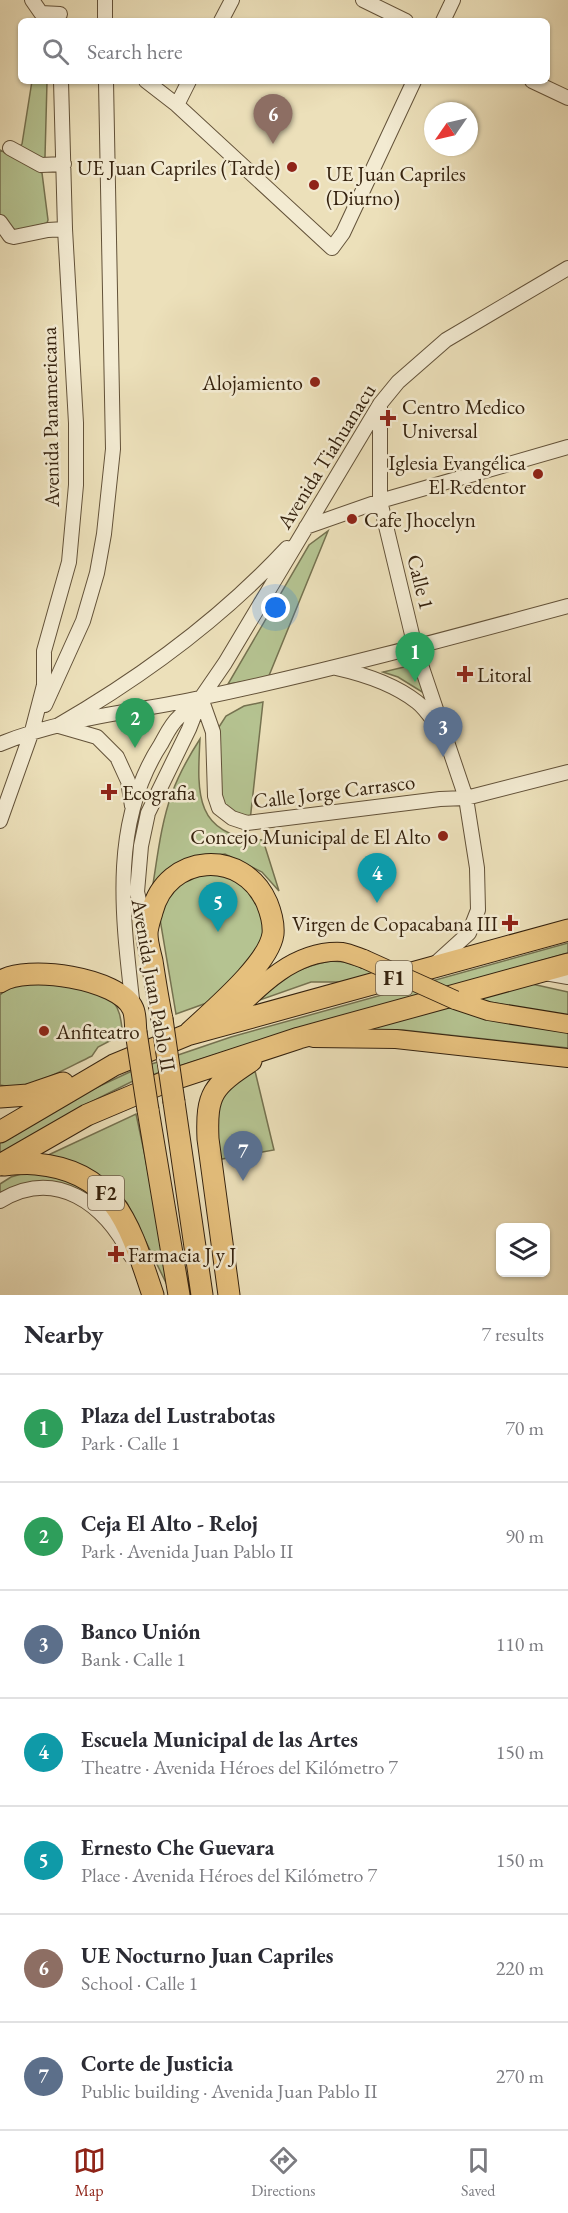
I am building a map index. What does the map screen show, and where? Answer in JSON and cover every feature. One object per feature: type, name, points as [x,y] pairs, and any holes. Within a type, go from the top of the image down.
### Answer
[{"type":"highway","points":[[0,1097],[27,1095],[116,1065],[188,1035],[261,961],[273,935],[272,914],[263,894],[245,874],[226,867],[207,864],[176,874],[154,902],[147,933]]},
{"type":"highway","name":"F1","points":[[188,1035],[568,930]]},
{"type":"highway","name":"Avenida Juan Pablo II","points":[[147,933],[162,1019],[202,1295]]},
{"type":"highway","name":"F1","points":[[0,1165],[87,1115],[125,1097],[275,1045],[568,964]]},
{"type":"highway","points":[[0,982],[21,975],[71,976],[104,986],[123,998],[133,1008]]},
{"type":"highway","name":"Avenida Juan Pablo II","points":[[133,1008],[179,1295]]},
{"type":"highway","points":[[229,1295],[208,1139],[207,1113],[210,1099],[225,1078],[275,1045]]},
{"type":"highway","points":[[0,1132],[116,1065]]},
{"type":"highway","name":"F2","points":[[0,1165],[36,1164],[74,1172],[90,1180],[107,1194],[121,1212],[133,1238],[152,1295]]},
{"type":"main road","points":[[220,1026],[276,974],[294,962],[316,955],[343,952],[364,959],[455,1000],[488,1011],[568,1024]]},
{"type":"main road","points":[[299,1038],[396,1039],[568,1058]]},
{"type":"street","points":[[32,0],[41,13],[60,18],[61,0]]},
{"type":"street","points":[[105,0],[105,18]]},
{"type":"street","points":[[223,18],[232,0]]},
{"type":"street","points":[[363,0],[400,18]]},
{"type":"street","points":[[444,18],[453,0]]},
{"type":"street","name":"Avenida Panamericana","points":[[32,731],[44,685],[44,651],[69,562],[76,485],[76,423],[65,229],[62,84]]},
{"type":"street","points":[[0,821],[32,731],[83,621],[97,573],[104,534],[112,449],[106,84]]},
{"type":"street","points":[[150,84],[177,105],[332,248],[343,233],[413,84]]},
{"type":"street","points":[[177,105],[188,84]]},
{"type":"street","points":[[538,84],[568,98]]},
{"type":"street","points":[[10,148],[41,165],[64,164]]},
{"type":"street","points":[[0,222],[10,236],[14,237],[65,229]]},
{"type":"street","name":"Avenida Tiahuanacu","points":[[201,698],[225,663],[380,404],[405,375],[446,340],[568,268]]},
{"type":"street","name":"Calle 1","points":[[380,404],[380,501],[415,647],[466,798],[477,868],[478,910],[469,933],[448,954],[429,968]]},
{"type":"street","points":[[57,726],[104,699],[191,637],[271,565],[307,526],[380,501],[568,447]]},
{"type":"street","points":[[0,744],[32,731],[201,698],[415,647],[568,606]]},
{"type":"street","points":[[331,667],[360,674],[419,702],[444,735]]},
{"type":"street","name":"Calle Jorge Carrasco","points":[[201,698],[213,732],[215,796],[219,808],[232,818],[247,824],[440,799],[466,798],[568,772]]},
{"type":"street","name":"Avenida Juan Pablo II","points":[[133,1008],[123,907],[124,856],[133,809],[139,788],[154,754],[177,718],[201,698]]},
{"type":"street","name":"Avenida Juan Pablo II","points":[[147,933],[137,892],[141,846],[148,813],[189,729],[201,698]]},
{"type":"street","points":[[57,726],[97,737],[117,757],[128,780],[133,809]]},
{"type":"street","points":[[537,972],[568,977]]},
{"type":"street","points":[[0,1201],[25,1189],[46,1187],[62,1190],[77,1197],[96,1210],[111,1225],[126,1247],[152,1295]]},
{"type":"green space","points":[[32,84],[47,84],[45,157],[43,159],[20,146]]},
{"type":"green space","points":[[0,150],[42,173],[47,223],[15,231],[0,216]]},
{"type":"green space","points":[[328,531],[268,678],[228,684],[309,545]]},
{"type":"green space","points":[[417,664],[427,695],[398,677],[383,672]]},
{"type":"green space","points":[[263,702],[250,821],[232,815],[219,800],[217,730],[226,716],[244,706]]},
{"type":"green space","points":[[200,739],[199,777],[204,809],[212,821],[224,831],[240,837],[263,840],[279,891],[262,872],[225,854],[199,857],[151,896],[168,806],[181,772]]},
{"type":"green space","points":[[216,872],[239,879],[267,921],[263,946],[215,1000],[176,1014],[160,919],[166,901],[177,884],[193,874]]},
{"type":"green space","points":[[568,943],[568,953],[239,1047],[133,1081],[79,1108],[0,1154],[0,1142],[74,1098],[134,1070],[231,1037]]},
{"type":"green space","points":[[330,961],[346,962],[379,974],[345,982],[311,982],[260,1000],[275,985],[291,974],[309,966]]},
{"type":"green space","points":[[29,983],[50,983],[86,988],[107,997],[118,1010],[123,1034],[98,1047],[92,1056],[47,1078],[23,1085],[0,1085],[0,995],[9,987]]},
{"type":"green space","points":[[532,984],[568,992],[568,1018],[466,997]]},
{"type":"green space","points":[[443,1004],[568,1032],[568,1048],[403,1030],[344,1031]]},
{"type":"green space","points":[[255,1071],[274,1150],[216,1160],[217,1099],[226,1089]]},
{"type":"green space","points":[[136,1114],[170,1291],[127,1203],[104,1179],[44,1157]]},
{"type":"green space","points":[[28,1172],[58,1176],[89,1187],[120,1221],[84,1196],[53,1182],[33,1182],[0,1197],[0,1184],[11,1177]]},
{"type":"place","name":"UE Nocturno Juan Capriles","points":[[273,144]]},
{"type":"place","name":"UE Juan Capriles (Tarde)","points":[[292,167]]},
{"type":"place","name":"UE Juan Capriles (Diurno)","points":[[314,185]]},
{"type":"place","name":"Alojamiento","points":[[315,382]]},
{"type":"place","name":"Centro Medico Universal","points":[[388,418]]},
{"type":"place","name":"Iglesia Evangélica El Redentor","points":[[538,474]]},
{"type":"place","name":"Cafe Jhocelyn","points":[[352,519]]},
{"type":"place","name":"Litoral","points":[[465,674]]},
{"type":"place","name":"Plaza del Lustrabotas","points":[[415,682]]},
{"type":"place","name":"Ceja El Alto - Reloj","points":[[135,748]]},
{"type":"place","name":"Banco Unión","points":[[443,757]]},
{"type":"place","name":"Ecografia","points":[[109,792]]},
{"type":"place","name":"Concejo Municipal de El Alto","points":[[443,836]]},
{"type":"place","name":"Escuela Municipal de las Artes","points":[[377,903]]},
{"type":"place","name":"Virgen de Copacabana III","points":[[510,923]]},
{"type":"place","name":"Ernesto Che Guevara","points":[[218,932]]},
{"type":"place","name":"Anfiteatro","points":[[44,1031]]},
{"type":"place","name":"Corte de Justicia","points":[[243,1181]]},
{"type":"place","name":"Farmacia J y J","points":[[116,1254]]}]
